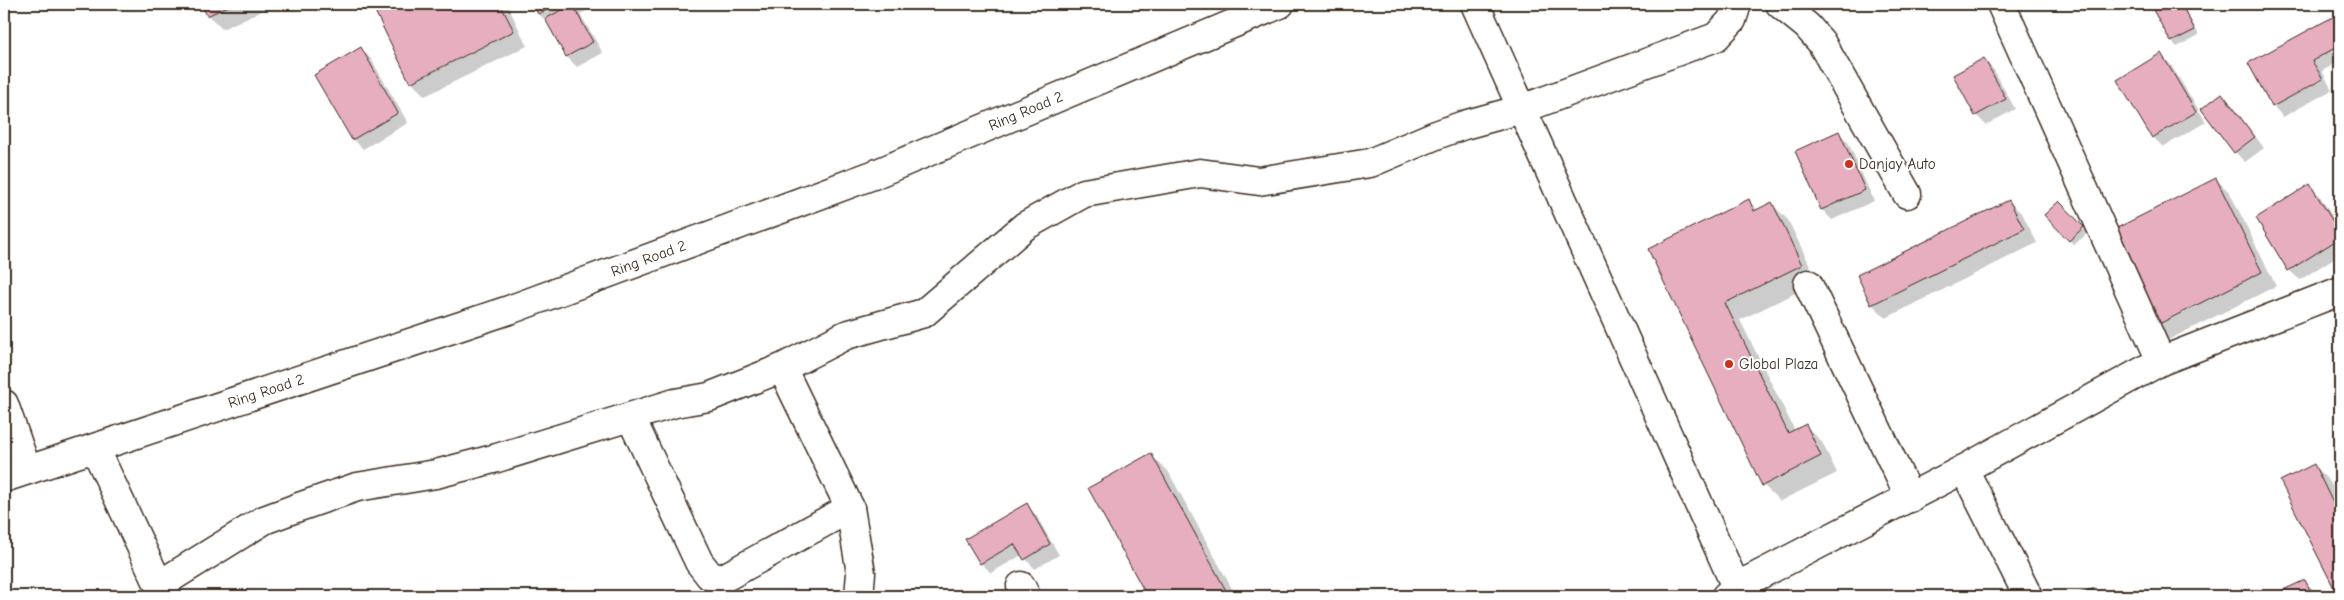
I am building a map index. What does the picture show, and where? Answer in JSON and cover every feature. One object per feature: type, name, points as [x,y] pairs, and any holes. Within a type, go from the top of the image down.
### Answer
[{"type":"main road","name":"Ring Road 2","points":[[16,474],[509,310],[873,175],[1280,4]]},
{"type":"main road","points":[[1475,4],[1731,592],[1964,469],[2161,360],[2340,291]]},
{"type":"main road","points":[[95,448],[162,591],[264,520],[299,507],[357,487],[436,474],[631,418],[675,403],[709,397],[782,368],[846,336],[924,313],[1024,226],[1084,193],[1200,173],[1259,181],[1370,163],[1454,128],[1522,110],[1716,37],[1732,20],[1737,4]]},
{"type":"main road","points":[[1780,4],[1807,26],[1821,42],[1907,194]]},
{"type":"main road","points":[[2001,4],[2161,360]]},
{"type":"main road","points":[[1808,284],[1910,498]]},
{"type":"main road","points":[[782,368],[850,508],[861,573],[858,596]]},
{"type":"main road","points":[[4,404],[16,474]]},
{"type":"main road","points":[[631,418],[699,562],[710,576],[722,579],[850,508]]},
{"type":"main road","points":[[1964,469],[2028,596]]},
{"type":"building","points":[[201,4],[233,4],[207,16]]},
{"type":"building","points":[[500,4],[514,31],[410,83],[372,5]]},
{"type":"building","points":[[532,4],[559,4],[538,14]]},
{"type":"building","points":[[572,4],[593,42],[566,57],[545,19]]},
{"type":"building","points":[[2165,4],[2181,4],[2195,30],[2171,42],[2153,10]]},
{"type":"building","points":[[2340,13],[2340,45],[2312,61],[2323,79],[2272,107],[2248,63]]},
{"type":"building","points":[[361,47],[398,113],[352,140],[314,75]]},
{"type":"building","points":[[2161,53],[2196,112],[2152,138],[2117,80]]},
{"type":"building","points":[[1984,58],[2006,99],[1975,116],[1953,75]]},
{"type":"building","points":[[2222,93],[2255,137],[2234,153],[2201,109]]},
{"type":"building","points":[[1839,131],[1865,190],[1821,210],[1795,151]]},
{"type":"building","points":[[2216,178],[2262,272],[2151,328],[2105,234]]},
{"type":"building","points":[[2310,184],[2340,233],[2340,238],[2288,271],[2256,218]]},
{"type":"building","name":"Global Plaza","points":[[1749,199],[1754,211],[1772,202],[1802,265],[1725,303],[1788,433],[1806,424],[1821,456],[1762,486],[1648,249]]},
{"type":"building","points":[[2009,200],[2024,229],[1871,305],[1857,275]]},
{"type":"building","points":[[2059,201],[2084,227],[2069,241],[2044,215]]},
{"type":"building","points":[[1151,453],[1229,596],[1147,596],[1088,488]]},
{"type":"building","points":[[2314,464],[2334,505],[2340,502],[2340,596],[2338,596],[2280,481]]},
{"type":"building","points":[[1027,503],[1050,544],[1024,560],[1014,544],[980,564],[965,539]]},
{"type":"building","points":[[2305,580],[2313,596],[2270,596]]},
{"type":"building","points":[[2096,588],[2098,596],[2070,596]]},
{"type":"place","name":"Danjay Auto","points":[[1849,164]]},
{"type":"place","name":"Global Plaza","points":[[1729,364]]}]
